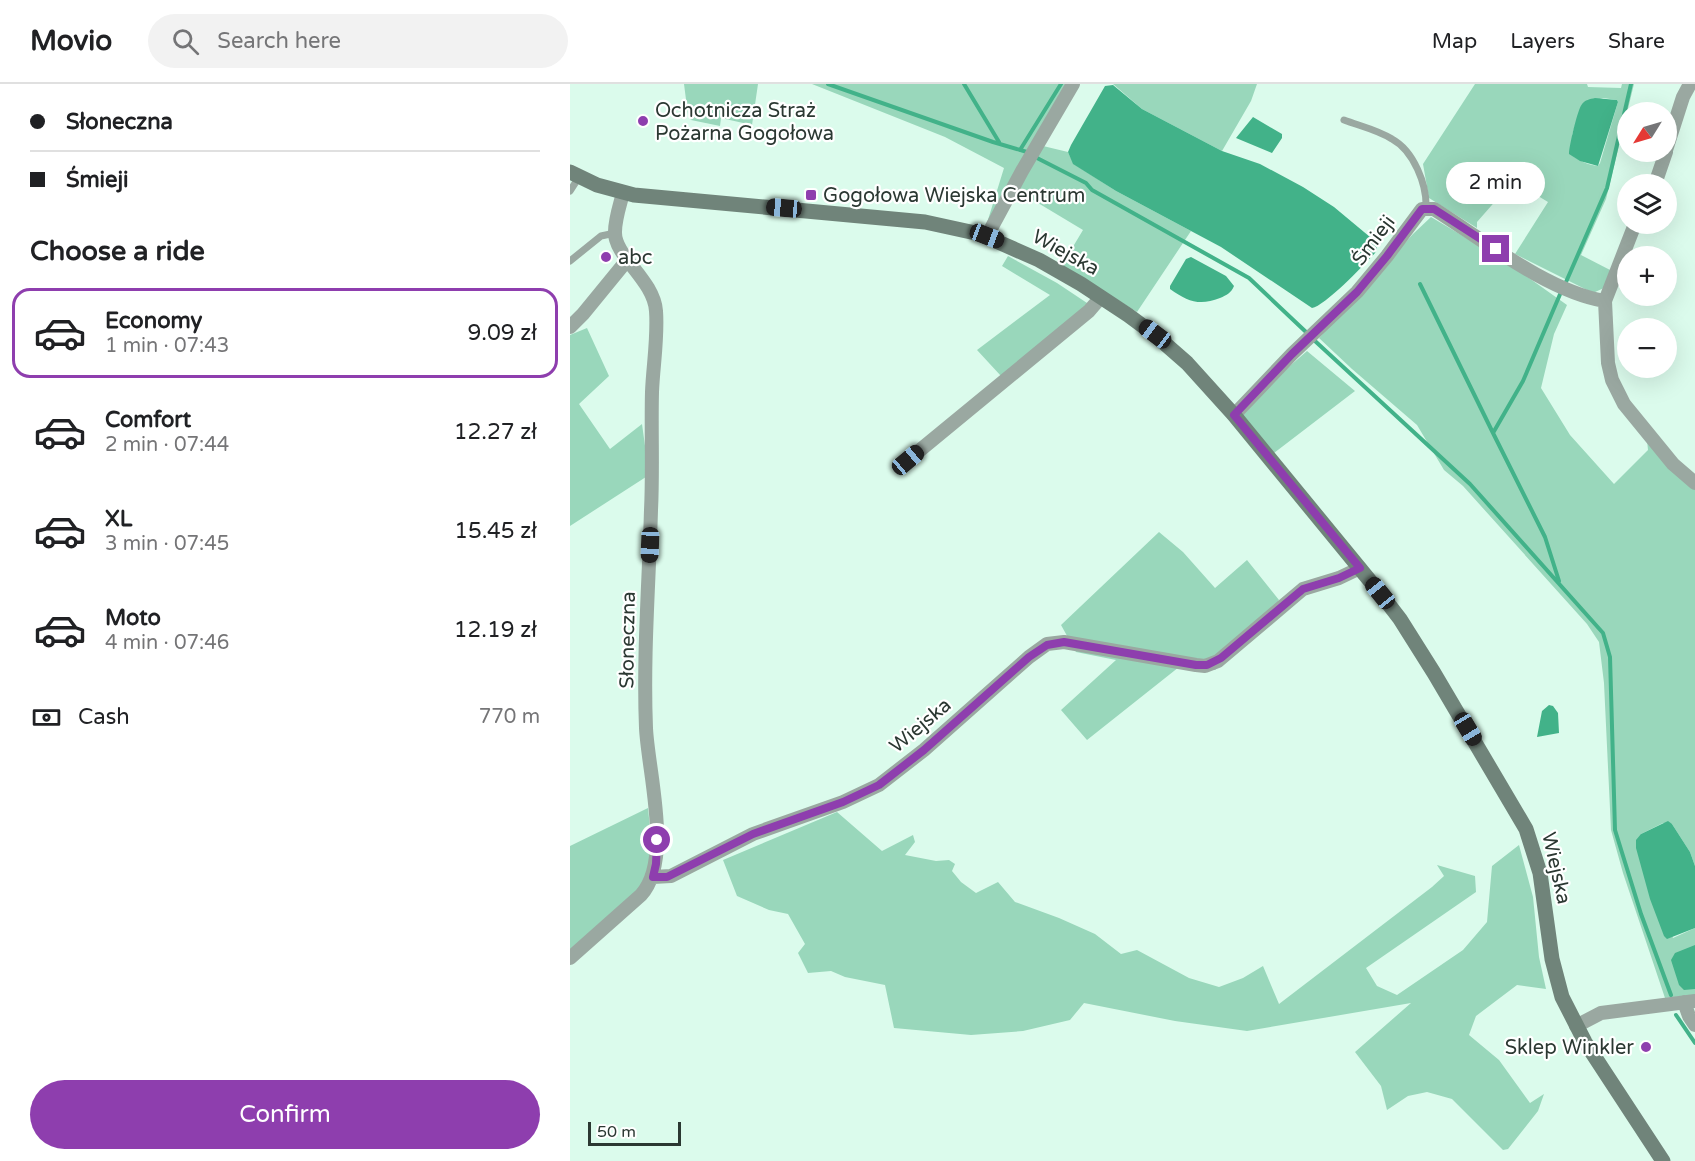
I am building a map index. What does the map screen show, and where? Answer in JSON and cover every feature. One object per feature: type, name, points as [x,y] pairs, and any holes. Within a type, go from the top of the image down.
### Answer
[{"type":"street","points":[[987,236],[1073,84]]},
{"type":"street","points":[[1677,116],[1690,84]]},
{"type":"street","name":"Wiejska","points":[[574,175],[623,193],[684,201],[821,211],[925,222],[987,236],[1039,260],[1101,297],[1142,325],[1176,353],[1234,415],[1360,568],[1400,619],[1417,645],[1526,829],[1540,873],[1557,980],[1576,1026],[1663,1161]]},
{"type":"street","points":[[615,232],[623,193]]},
{"type":"street","points":[[1426,208],[1434,209],[1552,282],[1580,295],[1605,301]]},
{"type":"street","name":"Śmieji","points":[[1234,415],[1292,354],[1357,292],[1415,217],[1426,208]]},
{"type":"street","name":"Słoneczna","points":[[570,958],[645,892],[653,877],[656,864],[657,840],[646,730],[645,649],[652,498],[652,392],[657,312],[650,289],[617,242],[615,232]]},
{"type":"street","points":[[1631,234],[1605,301],[1608,363],[1617,393],[1624,404],[1658,446],[1686,477],[1695,483]]},
{"type":"street","points":[[570,327],[628,259]]},
{"type":"street","points":[[908,460],[1089,310],[1101,297]]},
{"type":"street","name":"Wiejska","points":[[653,877],[671,876],[753,834],[843,802],[879,785],[916,757],[1029,657],[1047,645],[1064,642],[1178,663],[1207,665],[1221,658],[1303,589],[1339,578],[1360,568]]},
{"type":"street","points":[[1576,1026],[1602,1013],[1690,1001],[1689,1016],[1695,1025]]},
{"type":"lane","points":[[1344,120],[1380,132],[1395,140],[1403,148],[1417,168],[1426,208]]},
{"type":"lane","points":[[570,191],[574,175]]},
{"type":"lane","points":[[570,261],[601,236],[615,232]]},
{"type":"shaded area","points":[[684,84],[758,84],[752,125],[721,118],[720,126],[691,120],[688,115]]},
{"type":"shaded area","points":[[812,84],[1067,84],[987,223],[1004,168],[945,137]]},
{"type":"shaded area","points":[[1113,84],[1257,84],[1251,101],[1222,151],[1142,109]]},
{"type":"shaded area","points":[[1475,84],[1587,84],[1588,87],[1621,88],[1622,84],[1634,84],[1630,102],[1603,98],[1582,104],[1572,135],[1572,155],[1591,165],[1598,166],[1617,105],[1617,154],[1606,199],[1581,255],[1612,271],[1606,287],[1593,293],[1515,254],[1548,202],[1513,181],[1477,222],[1477,228],[1429,198],[1423,164]]},
{"type":"shaded area","points":[[1113,85],[1142,109],[1222,151],[1260,164],[1303,187],[1334,207],[1370,237],[1377,248],[1375,253],[1335,293],[1312,308],[1221,247],[1116,191],[1073,164],[1068,152],[1071,145],[1105,86]]},
{"type":"shaded area","points":[[1589,99],[1617,100],[1618,102],[1598,166],[1580,161],[1569,154],[1580,107]]},
{"type":"shaded area","points":[[1253,117],[1282,134],[1282,138],[1272,153],[1236,138]]},
{"type":"shaded area","points":[[1043,146],[1068,152],[1074,164],[1116,191],[1191,231],[1137,312],[1062,265],[1083,230],[1018,191]]},
{"type":"shaded area","points":[[1431,217],[1505,261],[1567,305],[1554,334],[1541,388],[1570,435],[1614,484],[1648,450],[1647,440],[1695,489],[1695,866],[1690,852],[1672,824],[1663,823],[1641,834],[1673,938],[1695,928],[1695,995],[1665,998],[1611,830],[1604,683],[1599,642],[1587,624],[1463,486],[1444,470],[1417,425],[1319,338]]},
{"type":"shaded area","points":[[1008,256],[1057,283],[1090,305],[1001,376],[977,350],[1050,295],[1002,266]]},
{"type":"shaded area","points":[[1191,257],[1226,276],[1234,286],[1230,292],[1213,300],[1200,302],[1188,300],[1170,289],[1186,259]]},
{"type":"shaded area","points":[[587,328],[609,376],[579,404],[610,449],[642,424],[649,475],[570,526],[570,335]]},
{"type":"shaded area","points":[[1307,351],[1355,391],[1274,453],[1242,416],[1283,372]]},
{"type":"shaded area","points":[[1159,532],[1183,552],[1215,588],[1247,560],[1279,600],[1259,631],[1215,670],[1179,667],[1087,740],[1061,710],[1116,660],[1076,652],[1061,625]]},
{"type":"shaded area","points":[[1549,705],[1553,706],[1558,713],[1559,733],[1537,737],[1542,711]]},
{"type":"shaded area","points":[[648,808],[652,848],[647,881],[570,952],[570,846]]},
{"type":"shaded area","points":[[837,812],[882,851],[913,835],[915,842],[905,855],[936,861],[949,860],[955,864],[952,871],[961,882],[976,893],[998,882],[1015,902],[1095,934],[1121,954],[1137,950],[1189,978],[1219,987],[1243,978],[1263,966],[1279,1004],[1432,887],[1444,876],[1437,865],[1475,876],[1476,892],[1366,968],[1377,986],[1397,995],[1463,950],[1487,922],[1492,866],[1519,845],[1533,897],[1539,957],[1546,989],[1517,985],[1476,1016],[1469,1035],[1499,1060],[1530,1103],[1544,1094],[1538,1111],[1508,1149],[1503,1150],[1452,1099],[1427,1092],[1408,1096],[1387,1110],[1381,1086],[1355,1052],[1411,1003],[1247,1031],[1175,1021],[1084,1003],[1070,1020],[1023,1031],[971,1035],[894,1028],[885,985],[845,977],[831,971],[808,973],[798,953],[805,944],[788,914],[769,910],[737,896],[723,860]]},
{"type":"shaded area","points":[[1668,821],[1690,852],[1695,866],[1695,928],[1667,939],[1650,899],[1636,848],[1636,840],[1641,834]]},
{"type":"shaded area","points":[[1695,945],[1695,989],[1684,990],[1679,985],[1671,960],[1675,953]]},
{"type":"waterway","points":[[828,84],[1027,152]]},
{"type":"waterway","points":[[964,84],[999,142]]},
{"type":"waterway","points":[[1020,150],[1061,84]]},
{"type":"waterway","points":[[1566,282],[1607,188],[1631,84]]},
{"type":"waterway","points":[[1037,158],[1086,183],[1092,190],[1249,278],[1306,332]]},
{"type":"waterway","points":[[1420,284],[1493,433]]},
{"type":"waterway","points":[[1559,581],[1545,537],[1493,433],[1523,381],[1561,292]]},
{"type":"waterway","points":[[1315,341],[1470,484],[1603,633],[1610,657],[1615,830],[1641,914],[1671,995]]},
{"type":"waterway","points":[[1676,1015],[1695,1043]]},
{"type":"place","name":"Ochotnicza Straż Pożarna Gogołowa","points":[[643,121]]},
{"type":"place","name":"Gogołowa Wiejska Centrum","points":[[811,195]]},
{"type":"place","name":"abc","points":[[606,257]]},
{"type":"place","name":"Sklep Winkler","points":[[1646,1047]]},
{"type":"route","points":[[657,840],[653,877],[667,877],[753,834],[865,792],[879,785],[916,757],[1029,657],[1047,645],[1064,642],[1203,666],[1215,663],[1303,589],[1313,584],[1346,576],[1360,568],[1234,415],[1292,354],[1357,292],[1422,209],[1434,209],[1496,249]]}]
